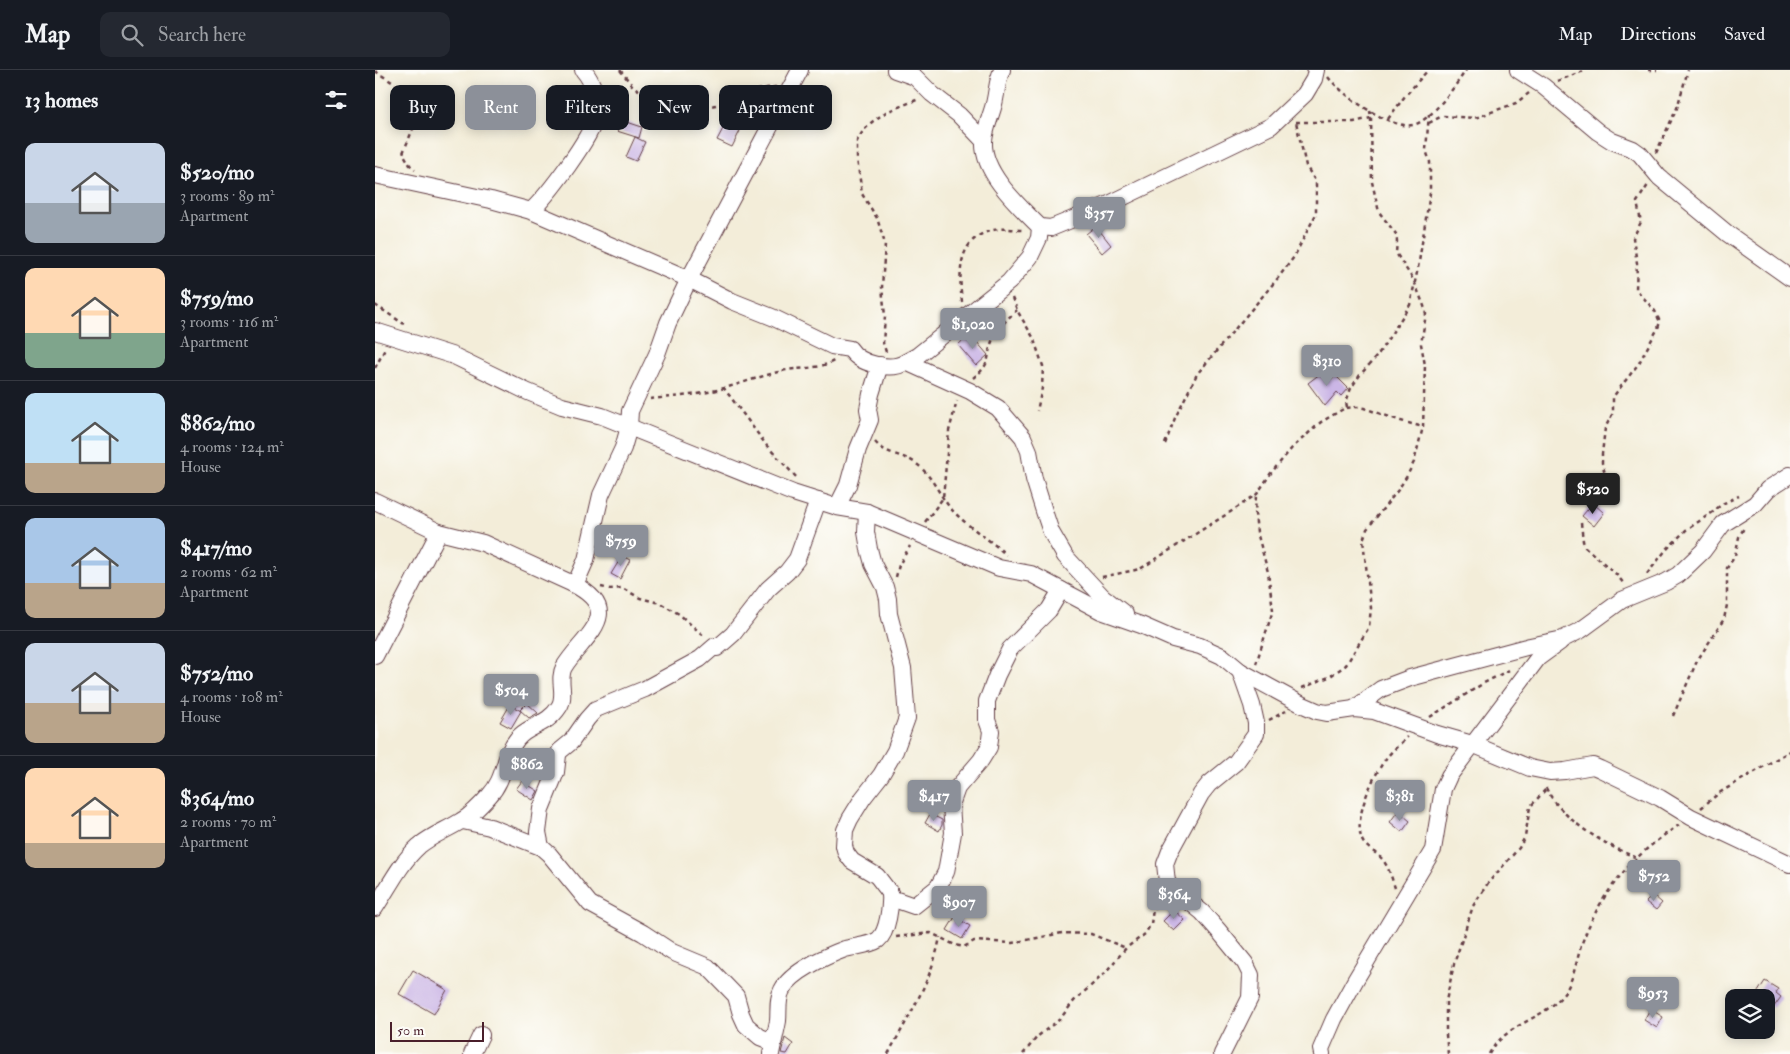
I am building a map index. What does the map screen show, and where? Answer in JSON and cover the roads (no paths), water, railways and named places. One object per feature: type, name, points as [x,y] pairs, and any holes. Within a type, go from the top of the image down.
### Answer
[{"type":"street","points":[[531,211],[567,166],[594,123],[597,109],[593,88],[591,79],[583,70]]},
{"type":"street","points":[[573,584],[578,578],[586,560],[600,500],[620,458],[629,427],[628,416],[657,354],[668,323],[689,279],[800,70]]},
{"type":"street","points":[[895,70],[913,74],[932,94],[959,115],[984,141]]},
{"type":"street","points":[[1002,70],[984,141],[986,157],[1005,189],[1040,228],[1051,228],[1107,205],[1271,126],[1305,94],[1315,79],[1322,73]]},
{"type":"street","points":[[1518,70],[1543,86],[1598,132],[1640,154],[1655,173],[1728,234],[1790,278]]},
{"type":"street","points":[[375,175],[531,211],[689,279],[732,301],[772,317],[832,346],[850,349],[854,356],[880,366],[904,364],[917,356],[1009,282],[1030,258],[1037,243],[1040,228]]},
{"type":"street","points":[[375,331],[454,356],[545,399],[571,409],[602,416],[793,493],[837,507],[867,512],[999,568],[1031,574],[1101,611],[1141,625],[1173,640],[1200,646],[1222,656],[1240,671],[1317,711],[1327,712],[1354,709],[1375,711],[1417,727],[1472,744],[1530,768],[1550,772],[1593,766],[1660,798],[1691,817],[1790,864]]},
{"type":"street","points":[[904,364],[970,391],[998,408],[1023,437],[1029,451],[1034,479],[1051,532],[1065,556],[1086,580],[1114,606],[1141,625]]},
{"type":"street","points":[[837,507],[848,485],[858,449],[870,420],[868,409],[880,366]]},
{"type":"street","points":[[1322,1054],[1321,1050],[1334,1019],[1356,978],[1433,850],[1443,789],[1449,776],[1538,658],[1622,600],[1666,582],[1678,575],[1703,551],[1723,524],[1755,504],[1768,489],[1790,475]]},
{"type":"street","points":[[541,847],[538,832],[540,816],[560,751],[571,742],[587,719],[597,709],[645,689],[700,659],[733,634],[768,589],[797,559],[815,500]]},
{"type":"street","points":[[375,502],[439,532],[483,543],[573,584],[593,598],[597,604],[598,618],[592,633],[563,668],[561,679],[562,699],[559,707],[543,723],[519,736],[513,745],[497,786],[463,821],[431,837],[419,847],[403,864],[375,908]]},
{"type":"street","points":[[867,512],[866,532],[873,564],[885,587],[889,614],[903,668],[907,718],[895,751],[881,775],[855,810],[845,830],[844,837],[846,853],[852,861],[877,876],[890,893],[891,898],[915,906],[938,887],[942,880],[953,833],[950,814],[954,796],[957,788],[986,754],[991,739],[986,710],[991,689],[1010,648],[1049,610],[1061,590]]},
{"type":"street","points":[[375,656],[439,532]]},
{"type":"street","points":[[1354,709],[1381,689],[1410,678],[1563,639]]},
{"type":"street","points":[[1222,1054],[1250,998],[1251,976],[1245,962],[1202,912],[1167,882],[1165,864],[1201,794],[1209,784],[1236,762],[1256,734],[1257,723],[1240,671]]},
{"type":"street","points":[[463,821],[490,827],[541,847],[549,854],[590,904],[643,933],[672,952],[708,967],[736,996],[746,1025],[772,1048]]},
{"type":"street","points":[[772,1048],[782,990],[803,970],[845,949],[864,945],[879,939],[887,924],[890,893]]},
{"type":"street","points":[[472,1054],[481,1034]]}]
